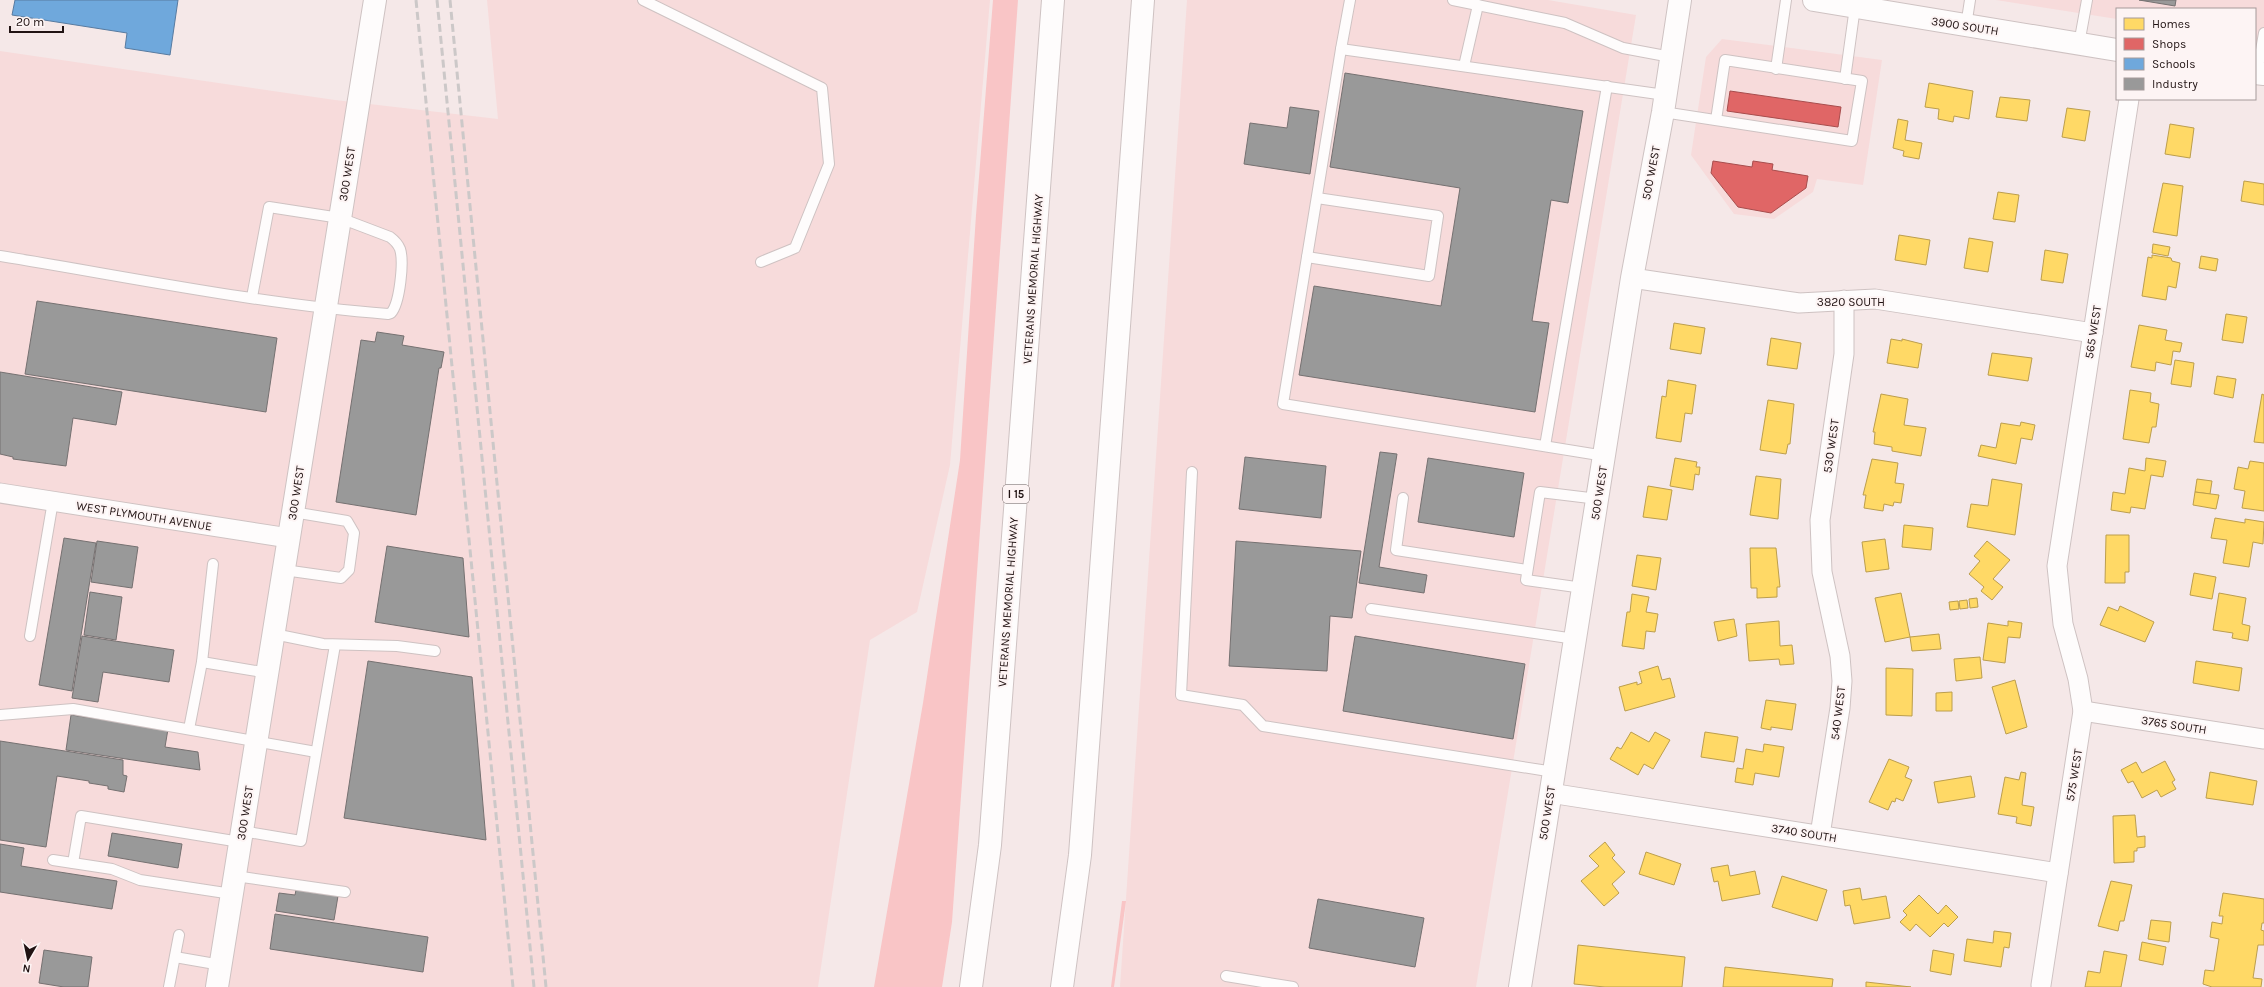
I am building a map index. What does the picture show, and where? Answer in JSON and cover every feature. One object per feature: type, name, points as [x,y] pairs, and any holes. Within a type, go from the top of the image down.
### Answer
[{"type":"main road","name":"300 WEST","points":[[217,987],[375,0]]},
{"type":"main road","name":"VETERANS MEMORIAL HIGHWAY","points":[[970,987],[990,845],[1054,0]]},
{"type":"main road","points":[[1062,987],[1080,855],[1143,0]]},
{"type":"main road","name":"500 WEST","points":[[1520,987],[1632,278],[1664,103],[1680,0]]},
{"type":"main road","name":"3900 SOUTH","points":[[1814,0],[1855,7],[1894,7],[1966,26],[2116,50]]},
{"type":"street","name":"565 WEST","points":[[2057,566],[2129,100]]},
{"type":"street","name":"3820 SOUTH","points":[[1632,278],[1799,302],[1844,300],[1889,301],[2093,333]]},
{"type":"street","name":"530 WEST","points":[[1826,592],[1820,543],[1820,520],[1844,354],[1844,300]]},
{"type":"street","name":"WEST PLYMOUTH AVENUE","points":[[0,493],[289,538]]},
{"type":"street","name":"575 WEST","points":[[2041,985],[2083,711],[2078,679],[2063,624],[2057,566]]},
{"type":"street","name":"540 WEST","points":[[1820,835],[1840,708],[1842,681],[1840,656],[1826,592]]},
{"type":"street","name":"3765 SOUTH","points":[[2083,711],[2264,739]]},
{"type":"street","name":"3740 SOUTH","points":[[1552,783],[1820,835],[2058,873]]},
{"type":"lane","points":[[643,0],[822,88],[829,164],[795,248],[761,262]]},
{"type":"lane","points":[[1350,0],[1283,404],[1605,456]]},
{"type":"lane","points":[[1452,0],[1565,23],[1623,48],[1671,57]]},
{"type":"lane","points":[[1776,68],[1786,0]]},
{"type":"lane","points":[[1966,26],[1970,0]]},
{"type":"lane","points":[[2079,44],[2087,0]]},
{"type":"lane","points":[[1464,66],[1478,5]]},
{"type":"lane","points":[[1845,79],[1855,7]]},
{"type":"lane","points":[[2259,73],[2264,33]]},
{"type":"lane","points":[[1341,49],[1607,86],[1716,120],[1852,141],[1862,81],[1725,60],[1716,120]]},
{"type":"lane","points":[[1545,446],[1607,86]]},
{"type":"lane","points":[[1307,257],[1429,276],[1438,216],[1317,198]]},
{"type":"lane","points":[[0,256],[252,297],[326,309],[388,314],[391,313],[396,306],[399,291],[401,257],[399,246],[390,237],[340,218],[269,207],[252,297]]},
{"type":"lane","points":[[1192,472],[1181,695],[1243,705],[1263,726],[1552,783]]},
{"type":"lane","points":[[1583,588],[1526,580],[1540,492],[1598,499]]},
{"type":"lane","points":[[1403,498],[1396,550],[1527,570]]},
{"type":"lane","points":[[30,636],[53,501]]},
{"type":"lane","points":[[284,570],[341,578],[348,570],[350,563],[354,533],[347,521],[293,512]]},
{"type":"lane","points":[[189,729],[202,662],[213,564]]},
{"type":"lane","points":[[1371,609],[1575,639]]},
{"type":"lane","points":[[274,634],[323,644],[398,646],[435,651]]},
{"type":"lane","points":[[73,863],[81,816],[241,836],[301,841],[335,645]]},
{"type":"lane","points":[[202,662],[268,673]]},
{"type":"lane","points":[[0,715],[73,709],[257,740],[316,752]]},
{"type":"lane","points":[[53,860],[112,870],[140,880],[345,892]]},
{"type":"lane","points":[[169,987],[179,935]]},
{"type":"lane","points":[[175,957],[221,965]]},
{"type":"lane","points":[[1226,976],[1294,987]]},
{"type":"shaded area","points":[[487,0],[990,0],[950,465],[917,612],[870,640],[818,987],[0,987],[0,51],[335,100],[498,119]]},
{"type":"shaded area","points":[[993,0],[1018,0],[952,922],[942,987],[874,987],[923,703],[960,460],[976,215]]},
{"type":"shaded area","points":[[1187,0],[1548,0],[1636,15],[1476,987],[1120,987]]},
{"type":"shaded area","points":[[1996,0],[2264,0],[2264,42],[2256,41],[2256,8],[2116,8],[2116,19]]},
{"type":"shaded area","points":[[1722,39],[1882,60],[1863,185],[1817,179],[1813,192],[1774,219],[1734,214],[1691,155],[1706,57]]},
{"type":"shaded area","points":[[1122,901],[1126,901],[1114,987],[1111,987]]},
{"type":"building: Homes","points":[[1929,83],[1973,91],[1969,119],[1954,116],[1953,122],[1938,119],[1939,109],[1925,107]]},
{"type":"building: Homes","points":[[2000,97],[2030,100],[2027,121],[1996,117]]},
{"type":"building: Homes","points":[[2067,108],[2090,111],[2085,141],[2062,137]]},
{"type":"building: Homes","points":[[1898,119],[1908,121],[1905,140],[1922,143],[1919,159],[1903,156],[1904,151],[1893,148]]},
{"type":"building: Homes","points":[[2170,124],[2194,128],[2190,158],[2165,154]]},
{"type":"building: Homes","points":[[2244,181],[2264,184],[2264,205],[2241,201]]},
{"type":"building: Homes","points":[[2163,183],[2183,186],[2177,236],[2153,232]]},
{"type":"building: Homes","points":[[1998,192],[2019,195],[2015,222],[1993,219]]},
{"type":"building: Homes","points":[[1899,235],[1930,240],[1926,265],[1895,260]]},
{"type":"building: Homes","points":[[1969,238],[1993,242],[1988,272],[1964,268]]},
{"type":"building: Homes","points":[[2153,244],[2170,247],[2168,256],[2152,253]]},
{"type":"building: Homes","points":[[2045,250],[2068,254],[2063,283],[2041,280]]},
{"type":"building: Homes","points":[[2152,255],[2171,258],[2172,261],[2180,263],[2176,288],[2168,286],[2166,300],[2142,296],[2148,257],[2152,258]]},
{"type":"building: Homes","points":[[2201,256],[2218,259],[2216,271],[2199,268]]},
{"type":"building: Homes","points":[[2226,314],[2247,317],[2243,343],[2222,340]]},
{"type":"building: Homes","points":[[1674,323],[1705,328],[1701,354],[1670,349]]},
{"type":"building: Homes","points":[[2139,325],[2167,330],[2165,340],[2182,343],[2180,352],[2173,351],[2171,365],[2156,362],[2155,371],[2131,367]]},
{"type":"building: Homes","points":[[1771,338],[1801,343],[1797,369],[1767,365]]},
{"type":"building: Homes","points":[[1891,339],[1902,341],[1902,339],[1922,344],[1918,368],[1887,363]]},
{"type":"building: Homes","points":[[1992,353],[2032,358],[2028,381],[1988,375]]},
{"type":"building: Homes","points":[[2175,360],[2194,363],[2191,387],[2171,384]]},
{"type":"building: Homes","points":[[2217,376],[2236,379],[2233,398],[2214,394]]},
{"type":"building: Homes","points":[[1668,380],[1696,385],[1692,414],[1685,413],[1681,442],[1656,438],[1662,396],[1666,397]]},
{"type":"building: Homes","points":[[2130,390],[2151,393],[2150,402],[2159,404],[2156,427],[2152,427],[2149,443],[2123,439]]},
{"type":"building: Homes","points":[[1881,394],[1908,399],[1904,425],[1926,428],[1921,456],[1892,451],[1892,447],[1874,444],[1875,432],[1873,432]]},
{"type":"building: Homes","points":[[2262,394],[2264,395],[2264,443],[2254,442]]},
{"type":"building: Homes","points":[[1768,400],[1794,404],[1790,444],[1788,444],[1786,454],[1760,450]]},
{"type":"building: Homes","points":[[2021,422],[2035,425],[2032,440],[2021,438],[2016,464],[1978,456],[1981,445],[1996,448],[2001,423],[2020,426]]},
{"type":"building: Homes","points":[[1675,458],[1697,462],[1696,467],[1700,467],[1699,475],[1695,474],[1693,490],[1670,486]]},
{"type":"building: Homes","points":[[2146,458],[2166,461],[2163,477],[2151,475],[2145,509],[2131,507],[2130,513],[2111,510],[2113,492],[2125,494],[2129,468],[2145,471]]},
{"type":"building: Homes","points":[[1872,459],[1898,463],[1895,483],[1904,484],[1901,503],[1894,502],[1893,506],[1884,504],[1883,511],[1864,508],[1866,495],[1863,495]]},
{"type":"building: Homes","points":[[2250,461],[2264,463],[2264,511],[2242,508],[2245,491],[2234,489],[2238,467],[2248,469]]},
{"type":"building: Homes","points":[[1756,476],[1781,479],[1778,519],[1750,515]]},
{"type":"building: Homes","points":[[1992,479],[2022,484],[2015,535],[1967,527],[1971,504],[1988,506]]},
{"type":"building: Homes","points":[[2197,479],[2212,481],[2210,494],[2195,492]]},
{"type":"building: Homes","points":[[1648,486],[1672,490],[1667,520],[1643,517]]},
{"type":"building: Homes","points":[[2195,492],[2219,495],[2216,509],[2193,505]]},
{"type":"building: Homes","points":[[2215,518],[2245,523],[2245,519],[2264,522],[2263,544],[2253,542],[2249,567],[2223,563],[2227,540],[2211,538]]},
{"type":"building: Homes","points":[[1904,525],[1933,528],[1931,550],[1902,547]]},
{"type":"building: Homes","points":[[2106,535],[2129,535],[2129,572],[2125,572],[2125,583],[2105,583]]},
{"type":"building: Homes","points":[[1885,539],[1889,569],[1866,572],[1862,542]]},
{"type":"building: Homes","points":[[1987,541],[2010,560],[1993,579],[2003,587],[1992,600],[1981,591],[1984,587],[1969,574],[1980,561],[1974,556]]},
{"type":"building: Homes","points":[[1750,548],[1776,548],[1780,587],[1777,587],[1777,597],[1757,598],[1757,588],[1751,588]]},
{"type":"building: Homes","points":[[1637,555],[1661,558],[1656,590],[1632,586]]},
{"type":"building: Homes","points":[[2194,573],[2216,577],[2212,599],[2190,595]]},
{"type":"building: Homes","points":[[1901,593],[1910,637],[1885,642],[1875,598]]},
{"type":"building: Homes","points":[[2219,593],[2246,598],[2242,624],[2250,626],[2248,641],[2232,638],[2233,633],[2213,630]]},
{"type":"building: Homes","points":[[1632,594],[1649,597],[1646,612],[1658,614],[1655,632],[1646,631],[1644,649],[1622,646],[1627,612],[1630,612]]},
{"type":"building: Homes","points":[[1977,598],[1978,607],[1970,608],[1969,599]]},
{"type":"building: Homes","points":[[1967,600],[1968,608],[1960,609],[1959,601]]},
{"type":"building: Homes","points":[[1958,601],[1959,609],[1950,610],[1949,602]]},
{"type":"building: Homes","points":[[2120,606],[2154,622],[2145,642],[2100,625],[2108,607],[2118,611]]},
{"type":"building: Homes","points":[[1734,619],[1737,636],[1718,641],[1714,622]]},
{"type":"building: Homes","points":[[1779,621],[1780,646],[1792,645],[1794,664],[1780,665],[1779,659],[1749,661],[1746,624]]},
{"type":"building: Homes","points":[[2008,621],[2022,623],[2020,638],[2008,637],[2005,663],[1983,660],[1988,623],[2008,626]]},
{"type":"building: Homes","points":[[1939,634],[1941,649],[1912,651],[1910,637]]},
{"type":"building: Homes","points":[[1980,657],[1982,678],[1956,681],[1954,659]]},
{"type":"building: Homes","points":[[2196,661],[2242,668],[2239,691],[2193,683]]},
{"type":"building: Homes","points":[[1658,666],[1662,680],[1670,678],[1675,697],[1625,711],[1619,687],[1637,682],[1637,685],[1642,683],[1639,672]]},
{"type":"building: Homes","points":[[1886,668],[1913,669],[1912,716],[1886,715]]},
{"type":"building: Homes","points":[[2015,680],[2027,727],[2006,734],[1992,687]]},
{"type":"building: Homes","points":[[1952,692],[1952,711],[1936,711],[1936,693]]},
{"type":"building: Homes","points":[[1766,700],[1796,704],[1792,730],[1771,727],[1771,730],[1761,728]]},
{"type":"building: Homes","points":[[1631,732],[1649,742],[1655,732],[1670,740],[1653,769],[1644,764],[1638,775],[1610,759],[1617,747],[1621,749]]},
{"type":"building: Homes","points":[[1705,732],[1738,737],[1734,762],[1701,757]]},
{"type":"building: Homes","points":[[1764,744],[1784,747],[1779,777],[1755,773],[1753,785],[1735,782],[1737,768],[1743,769],[1746,749],[1763,752]]},
{"type":"building: Homes","points":[[1889,759],[1909,767],[1905,777],[1912,780],[1903,801],[1896,798],[1895,802],[1892,801],[1888,810],[1869,802]]},
{"type":"building: Homes","points":[[2165,761],[2175,780],[2172,782],[2176,789],[2161,797],[2157,790],[2142,798],[2133,781],[2128,783],[2121,770],[2136,762],[2142,773]]},
{"type":"building: Homes","points":[[2021,772],[2026,773],[2022,805],[2034,807],[2031,826],[2016,823],[2017,817],[1998,814],[2005,777],[2019,780]]},
{"type":"building: Homes","points":[[2210,772],[2257,781],[2253,805],[2206,798]]},
{"type":"building: Homes","points":[[1971,776],[1975,797],[1938,803],[1934,782]]},
{"type":"building: Homes","points":[[2135,815],[2137,837],[2145,836],[2145,847],[2137,848],[2137,851],[2134,851],[2134,862],[2114,863],[2113,816]]},
{"type":"building: Homes","points":[[1605,842],[1615,855],[1612,858],[1625,872],[1612,884],[1619,893],[1604,906],[1581,881],[1599,866],[1589,856]]},
{"type":"building: Homes","points":[[1646,852],[1681,864],[1674,885],[1639,874]]},
{"type":"building: Homes","points":[[1728,865],[1730,876],[1755,871],[1760,894],[1722,901],[1718,881],[1714,882],[1711,868]]},
{"type":"building: Homes","points":[[1782,876],[1827,890],[1817,921],[1772,907]]},
{"type":"building: Homes","points":[[2111,881],[2132,885],[2124,921],[2120,921],[2118,931],[2098,926]]},
{"type":"building: Homes","points":[[1860,888],[1862,900],[1886,896],[1890,918],[1854,924],[1850,905],[1845,906],[1843,891]]},
{"type":"building: Homes","points":[[2223,893],[2264,899],[2264,923],[2262,923],[2261,930],[2264,931],[2264,945],[2258,945],[2253,978],[2262,979],[2261,987],[2212,987],[2203,984],[2205,970],[2214,971],[2219,939],[2210,937],[2212,922],[2222,924],[2223,916],[2219,916]]},
{"type":"building: Homes","points":[[1919,895],[1938,914],[1946,905],[1958,917],[1948,927],[1944,923],[1930,937],[1916,924],[1910,931],[1900,922],[1907,915],[1903,911]]},
{"type":"building: Homes","points":[[2151,920],[2171,922],[2169,942],[2148,939]]},
{"type":"building: Homes","points":[[1994,931],[2011,933],[2009,948],[2004,947],[2001,967],[1964,961],[1967,939],[1993,943]]},
{"type":"building: Homes","points":[[2142,942],[2166,947],[2163,965],[2139,960]]},
{"type":"building: Homes","points":[[1578,945],[1685,957],[1682,987],[1605,987],[1574,984]]},
{"type":"building: Homes","points":[[1933,950],[1954,954],[1951,975],[1930,971]]},
{"type":"building: Homes","points":[[2104,951],[2127,955],[2121,987],[2085,987],[2088,971],[2100,973]]},
{"type":"building: Homes","points":[[1725,967],[1833,979],[1832,987],[1723,987]]},
{"type":"building: Homes","points":[[1866,982],[1911,987],[1866,987]]},
{"type":"building: Shops","points":[[1730,91],[1841,107],[1838,127],[1727,111]]},
{"type":"building: Shops","points":[[1713,161],[1752,167],[1753,161],[1773,164],[1772,170],[1808,176],[1806,188],[1771,213],[1738,207],[1711,173]]},
{"type":"building: Schools","points":[[15,0],[178,0],[170,55],[125,48],[127,33],[12,15]]},
{"type":"building: Industry","points":[[2139,0],[2176,0],[2175,6]]},
{"type":"building: Industry","points":[[1345,73],[1583,111],[1568,203],[1551,200],[1532,321],[1549,323],[1535,412],[1299,375],[1314,286],[1441,306],[1460,188],[1330,167]]},
{"type":"building: Industry","points":[[1290,107],[1319,111],[1310,174],[1244,164],[1250,123],[1287,128]]},
{"type":"building: Industry","points":[[37,301],[277,338],[266,412],[25,374]]},
{"type":"building: Industry","points":[[377,332],[404,336],[402,345],[444,352],[441,368],[439,368],[416,515],[336,502],[361,340],[375,342]]},
{"type":"building: Industry","points":[[0,372],[122,392],[116,425],[73,418],[66,466],[13,459],[13,457],[0,454]]},
{"type":"building: Industry","points":[[1380,452],[1397,454],[1379,567],[1427,575],[1424,593],[1359,583]]},
{"type":"building: Industry","points":[[1245,457],[1326,466],[1321,518],[1239,509]]},
{"type":"building: Industry","points":[[1428,458],[1524,473],[1514,537],[1418,522]]},
{"type":"building: Industry","points":[[64,538],[96,543],[72,691],[39,685]]},
{"type":"building: Industry","points":[[97,541],[138,547],[132,588],[91,582]]},
{"type":"building: Industry","points":[[1236,541],[1361,551],[1352,618],[1330,616],[1327,671],[1229,666]]},
{"type":"building: Industry","points":[[387,546],[463,558],[469,637],[375,622]]},
{"type":"building: Industry","points":[[90,592],[122,597],[116,640],[84,635]]},
{"type":"building: Industry","points":[[82,636],[174,650],[169,682],[103,672],[98,702],[72,698]]},
{"type":"building: Industry","points":[[1355,636],[1525,664],[1513,739],[1343,711]]},
{"type":"building: Industry","points":[[368,661],[472,677],[486,840],[344,818]]},
{"type":"building: Industry","points":[[71,715],[168,729],[165,747],[198,752],[200,770],[66,750]]},
{"type":"building: Industry","points":[[0,741],[123,760],[123,775],[127,776],[124,792],[108,789],[108,786],[89,783],[89,781],[57,776],[46,847],[0,840]]},
{"type":"building: Industry","points":[[112,833],[182,844],[178,868],[108,856]]},
{"type":"building: Industry","points":[[0,844],[24,848],[21,866],[117,881],[112,909],[0,892]]},
{"type":"building: Industry","points":[[296,890],[338,896],[334,920],[276,911],[279,893],[295,895]]},
{"type":"building: Industry","points":[[1318,899],[1424,918],[1415,967],[1309,948]]},
{"type":"building: Industry","points":[[275,914],[428,937],[423,972],[270,949]]},
{"type":"building: Industry","points":[[44,950],[92,957],[88,987],[64,987],[39,983]]},
{"type":"railway","points":[[416,0],[513,987]]},
{"type":"railway","points":[[437,0],[534,987]]},
{"type":"railway","points":[[450,0],[546,987]]}]
